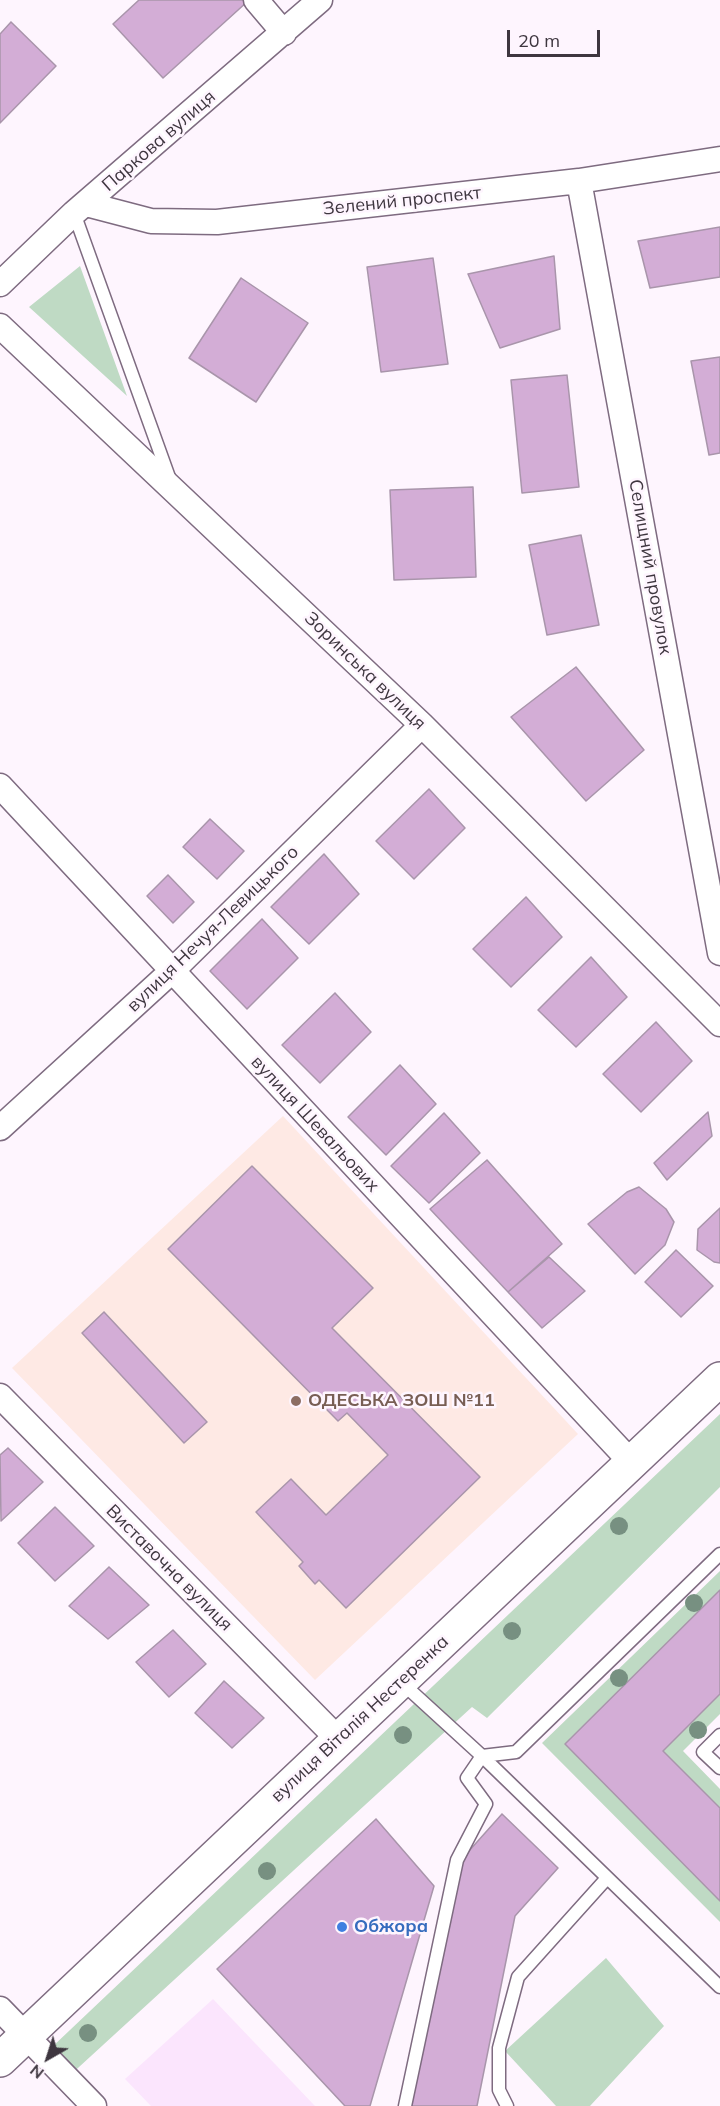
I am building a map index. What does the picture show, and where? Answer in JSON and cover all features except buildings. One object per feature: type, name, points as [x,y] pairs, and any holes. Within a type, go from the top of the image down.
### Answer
[{"type":"main road","name":"вулиця Віталія Нестеренка","points":[[0,2060],[720,1379]]},
{"type":"street","points":[[256,0],[284,33]]},
{"type":"street","name":"Паркова вулиця","points":[[0,284],[80,208],[320,0]]},
{"type":"street","name":"Зелений проспект","points":[[80,208],[151,221],[217,222],[579,181],[720,159]]},
{"type":"street","name":"Селищний провулок","points":[[579,181],[720,953]]},
{"type":"street","name":"Зоринська вулиця","points":[[0,326],[173,487],[422,725],[720,1024]]},
{"type":"street","name":"вулиця Нечуя-Левицького","points":[[0,1128],[172,971],[422,725]]},
{"type":"street","name":"вулиця Шевальових","points":[[0,786],[631,1462]]},
{"type":"street","name":"Виставочна вулиця","points":[[0,1396],[338,1739]]},
{"type":"street","points":[[0,2010],[94,2106]]},
{"type":"lane","points":[[80,208],[173,487]]},
{"type":"lane","points":[[405,2106],[457,1860],[486,1804],[466,1778],[482,1756],[516,1752],[720,1554]]},
{"type":"lane","points":[[400,1681],[482,1756],[720,1987]]},
{"type":"lane","points":[[720,1735],[703,1752],[720,1768]]},
{"type":"lane","points":[[507,2106],[499,2090],[499,2048],[518,1977],[607,1878]]},
{"type":"shaded area","name":"ОДЕСЬКА ЗОШ №11","points":[[283,1116],[578,1434],[315,1680],[12,1368]]},
{"type":"shaded area","points":[[213,1999],[315,2106],[151,2106],[125,2079]]},
{"type":"green space","points":[[80,266],[127,396],[29,307]]},
{"type":"green space","points":[[720,1414],[720,1487],[487,1718],[472,1707],[67,2078],[51,2048]]},
{"type":"green space","points":[[720,1571],[720,1590],[565,1744],[720,1901],[720,1922],[542,1743]]},
{"type":"green space","points":[[720,1694],[720,1714],[683,1751],[720,1789],[720,1808],[663,1751]]},
{"type":"green space","points":[[606,1958],[664,2026],[590,2106],[556,2106],[505,2051]]},
{"type":"place","name":"ОДЕСЬКА ЗОШ №11","points":[[296,1401]]},
{"type":"place","name":"Обжора","points":[[342,1927]]}]
